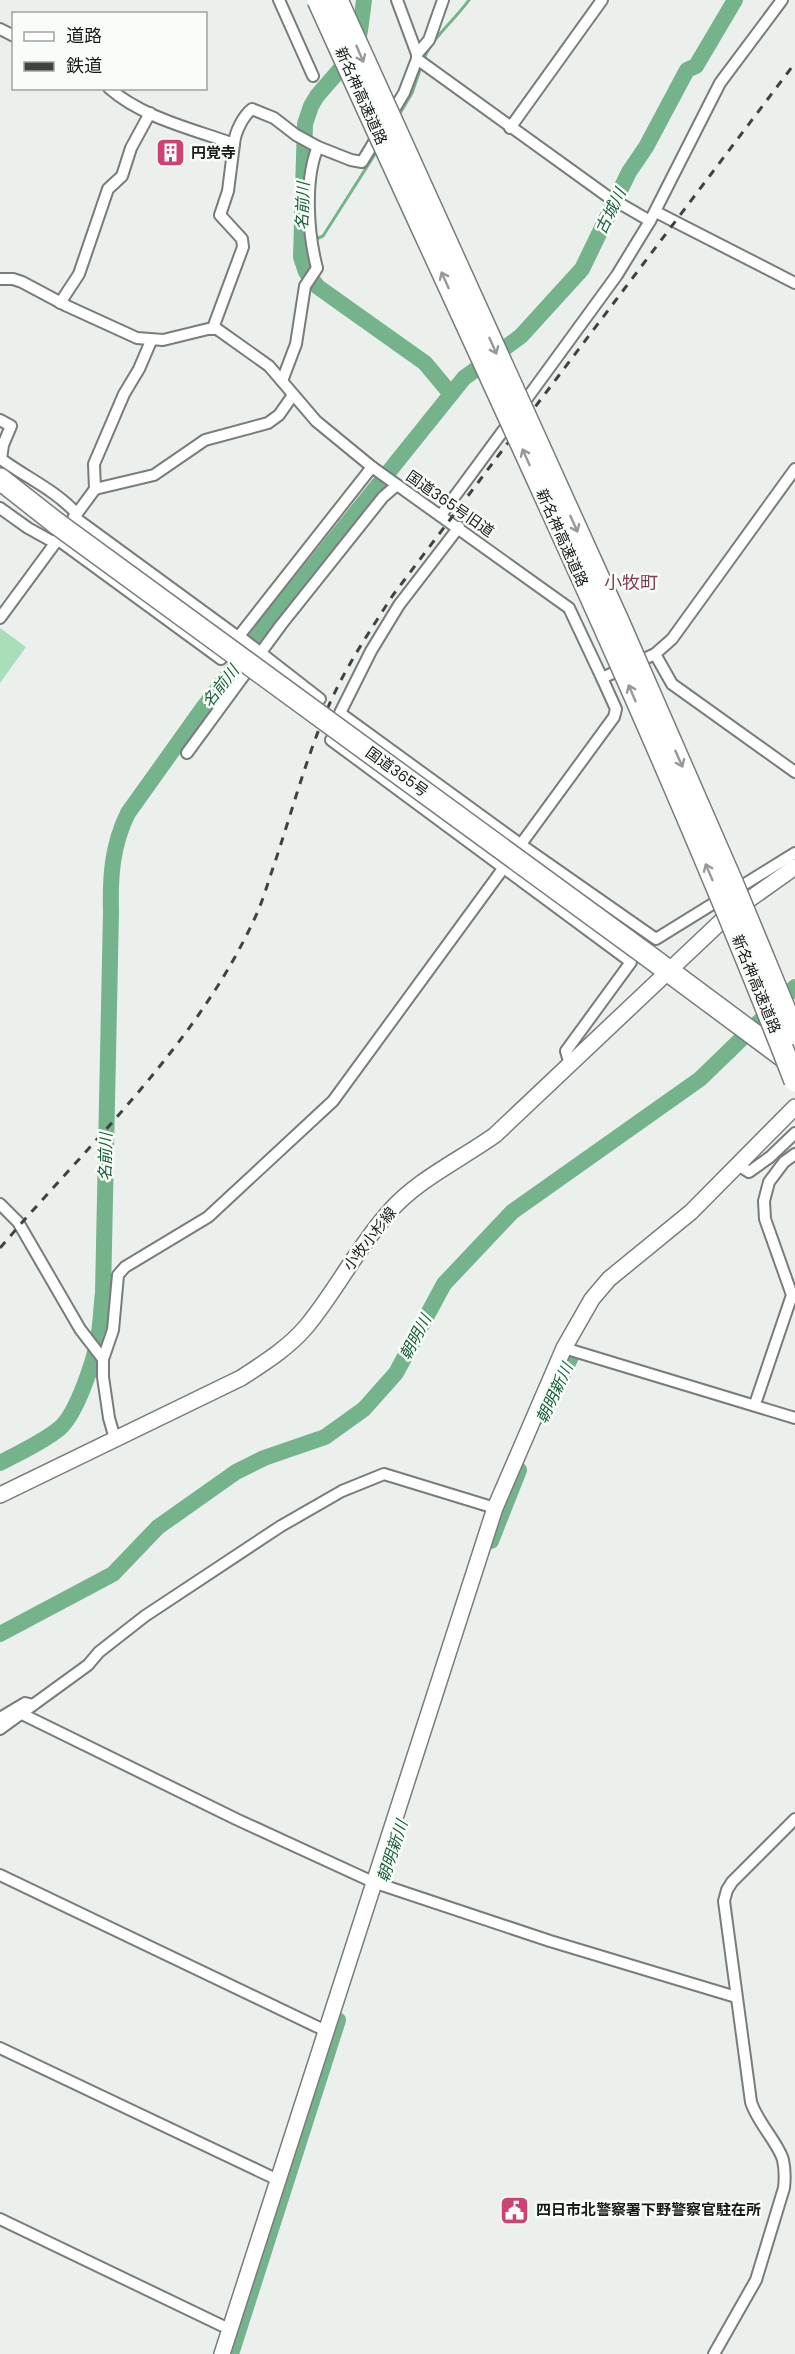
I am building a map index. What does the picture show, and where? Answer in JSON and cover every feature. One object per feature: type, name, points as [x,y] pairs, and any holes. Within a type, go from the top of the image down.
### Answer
[{"type":"highway","name":"新名神高速道路","points":[[318,0],[615,653],[716,887],[795,1081]]},
{"type":"highway","name":"新名神高速道路","points":[[337,0],[619,623],[732,882],[795,1034]]},
{"type":"highway","name":"国道365号","points":[[0,479],[795,1064]]},
{"type":"street","points":[[279,0],[314,76]]},
{"type":"street","points":[[397,0],[417,57],[510,128],[623,206],[653,217],[795,283]]},
{"type":"street","points":[[0,279],[22,282],[124,333],[151,341],[171,339],[213,328],[243,247],[242,239],[220,215],[228,191],[234,137],[243,119],[252,109],[274,118],[296,135],[318,147],[362,162],[404,93],[417,57],[429,40],[443,0]]},
{"type":"street","points":[[510,128],[602,0]]},
{"type":"street","points":[[441,515],[598,302],[653,217],[720,83],[782,0]]},
{"type":"street","points":[[111,90],[119,97],[150,114],[234,144]]},
{"type":"street","points":[[60,303],[79,274],[108,189],[122,176],[131,148],[150,114]]},
{"type":"street","points":[[282,381],[296,344],[305,286],[316,270],[310,228],[313,159],[318,147]]},
{"type":"street","name":"国道365号旧道","points":[[213,328],[269,366],[315,421],[373,468],[459,527],[569,608],[616,709],[614,717],[520,844]]},
{"type":"street","points":[[0,618],[64,527],[94,489],[94,464],[124,394],[139,369],[151,341]]},
{"type":"street","points":[[94,489],[154,475],[204,440],[268,423],[279,415],[293,395]]},
{"type":"street","points":[[0,420],[10,426],[1,459],[28,479],[61,497],[64,527],[221,659],[373,468]]},
{"type":"street","points":[[602,678],[655,654],[672,639],[795,469]]},
{"type":"street","points":[[187,753],[259,651],[382,497],[395,484]]},
{"type":"street","points":[[0,508],[28,528],[64,527],[240,637],[320,699]]},
{"type":"street","points":[[459,527],[399,605],[371,651],[340,713],[520,844],[657,939],[795,854]]},
{"type":"street","points":[[655,654],[672,684],[795,772]]},
{"type":"street","points":[[331,740],[631,962],[566,1051],[570,1065]]},
{"type":"street","points":[[115,1439],[109,1418],[102,1357],[113,1330],[118,1275],[125,1267],[208,1217],[333,1101],[520,844]]},
{"type":"street","name":"小牧小杉線","points":[[0,1495],[241,1377],[272,1358],[305,1328],[369,1236],[390,1210],[421,1183],[495,1135],[570,1065],[676,976],[730,913],[795,867]]},
{"type":"street","points":[[222,2354],[326,2031],[378,1884],[495,1508],[564,1348],[588,1306],[609,1279],[691,1212],[795,1107]]},
{"type":"street","points":[[738,1165],[749,1172],[770,1157],[795,1133]]},
{"type":"street","points":[[755,1404],[794,1299],[765,1219],[764,1201],[769,1182],[784,1162],[795,1154]]},
{"type":"street","points":[[0,1204],[18,1222],[80,1329],[102,1357]]},
{"type":"street","points":[[564,1348],[795,1418]]},
{"type":"street","points":[[0,1729],[88,1665],[99,1652],[145,1616],[281,1526],[342,1491],[384,1474],[495,1508]]},
{"type":"street","points":[[0,1718],[25,1703],[33,1705]]},
{"type":"street","points":[[22,1714],[236,1819],[378,1884],[550,1941],[736,1997]]},
{"type":"street","points":[[714,2354],[756,2280],[785,2178],[783,2158],[757,2117],[751,2102],[724,1901],[726,1890],[732,1882],[795,1819]]},
{"type":"street","points":[[0,1875],[326,2031]]},
{"type":"street","points":[[0,2048],[278,2180]]},
{"type":"street","points":[[1,2221],[231,2330]]},
{"type":"green space","points":[[0,628],[26,647],[0,683]]},
{"type":"waterway","name":"名前川","points":[[364,0],[355,52],[317,96],[305,124],[301,257],[306,272],[318,287],[425,363],[451,394]]},
{"type":"waterway","points":[[423,61],[438,36],[469,0]]},
{"type":"waterway","name":"名前川","points":[[0,1463],[46,1438],[66,1421],[84,1386],[98,1339],[103,1293],[111,886],[115,849],[128,813],[203,708],[273,616],[464,378],[521,336],[582,269],[629,172],[646,147],[687,70],[696,66],[735,0]]},
{"type":"waterway","points":[[399,115],[412,93],[421,67]]},
{"type":"waterway","points":[[316,239],[323,236],[377,151]]},
{"type":"waterway","name":"名前川","points":[[300,237],[306,238]]},
{"type":"waterway","name":"朝明川","points":[[0,1634],[113,1574],[158,1527],[236,1472],[264,1458],[325,1437],[364,1409],[396,1373],[444,1284],[512,1212],[700,1079],[795,987]]},
{"type":"waterway","name":"朝明新川","points":[[542,1416],[572,1355]]},
{"type":"waterway","name":"朝明新川","points":[[491,1541],[519,1470]]},
{"type":"waterway","name":"朝明新川","points":[[231,2354],[338,2020]]},
{"type":"railway","points":[[0,1248],[106,1129],[175,1047],[206,1004],[234,959],[261,905],[307,762],[329,705],[367,635],[393,595],[795,63]]},
{"type":"place","name":"円覚寺","points":[[170,153]]},
{"type":"place","name":"四日市北警察署下野警察官駐在所","points":[[515,2210]]},
{"type":"district","name":"小牧町","points":[[631,583]]},
{"type":"water label","name":"古城川","points":[[610,211]]}]
